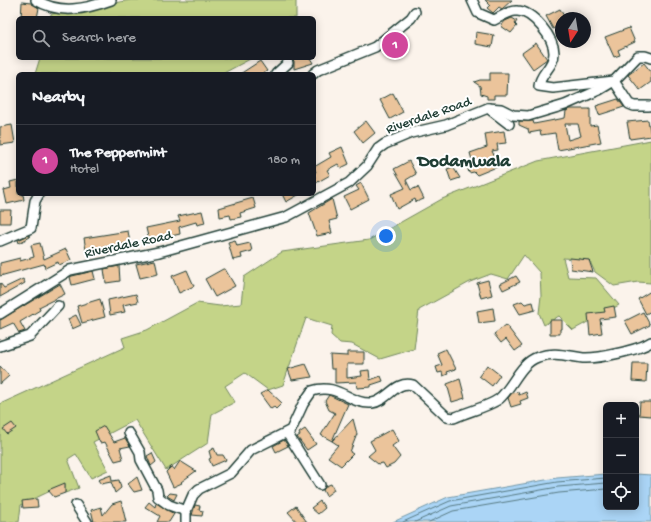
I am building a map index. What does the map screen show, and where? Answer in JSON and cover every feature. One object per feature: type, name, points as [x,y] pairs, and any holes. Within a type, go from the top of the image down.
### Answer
[{"type":"street","points":[[36,0],[46,6],[72,10],[111,0]]},
{"type":"street","points":[[472,0],[478,13],[494,20],[515,10],[522,11],[542,26],[550,39],[554,52],[552,63],[540,80],[540,86],[553,88],[614,81],[629,104],[634,106],[649,106]]},
{"type":"street","points":[[316,72],[375,47],[411,18],[415,12]]},
{"type":"street","name":"Riverdale Road","points":[[0,314],[70,270],[160,252],[286,216],[349,183],[367,166],[378,150],[385,144],[411,134],[446,125],[488,108],[501,109],[513,115],[528,116],[565,105],[599,90],[614,81],[638,56],[651,58]]},
{"type":"street","points":[[278,72],[288,63]]},
{"type":"street","points":[[488,108],[509,124]]},
{"type":"street","points":[[0,242],[31,228],[35,201],[38,196]]},
{"type":"street","points":[[0,346],[30,336],[58,306]]},
{"type":"street","points":[[186,522],[186,511],[193,495],[199,488],[231,473],[252,450],[287,433],[294,425],[303,404],[312,391],[320,388],[328,388],[364,402],[372,403],[378,401],[402,384],[408,384],[413,385],[447,417],[454,418],[497,400],[517,379],[528,362],[537,357],[556,353],[588,358],[635,349],[651,342]]},
{"type":"street","points":[[129,432],[140,452],[142,460],[157,490],[158,497],[169,505],[186,511]]},
{"type":"street","points":[[287,433],[320,485]]},
{"type":"street","points":[[76,505],[87,522]]},
{"type":"green space","points":[[131,0],[296,0],[296,16],[50,16],[51,14]]},
{"type":"green space","points":[[39,60],[248,60],[226,72],[36,72]]},
{"type":"green space","points":[[651,140],[651,283],[638,282],[614,286],[595,272],[589,260],[563,258],[568,277],[596,278],[619,305],[573,330],[559,316],[544,325],[539,313],[541,296],[540,273],[524,255],[508,279],[491,274],[470,282],[419,310],[414,349],[380,359],[352,344],[340,343],[331,335],[332,326],[306,318],[283,385],[268,390],[245,373],[225,386],[235,402],[212,414],[208,443],[166,470],[135,420],[93,442],[108,470],[91,478],[76,454],[68,459],[79,488],[65,493],[65,484],[21,505],[19,522],[0,522],[0,404],[125,347],[122,338],[147,330],[197,303],[220,306],[241,304],[244,277],[282,252],[369,240],[442,199],[538,161]]},
{"type":"water","points":[[603,474],[603,510],[639,510],[639,474],[651,475],[651,522],[393,522],[448,497],[557,478]]},
{"type":"building","points":[[485,0],[512,0],[502,9],[499,7],[493,13],[487,8],[490,5]]},
{"type":"building","points":[[22,2],[31,3],[39,8],[37,16],[21,16]]},
{"type":"building","points":[[560,9],[562,12],[555,12],[555,28],[553,29],[546,16]]},
{"type":"building","points":[[512,18],[517,21],[515,24],[517,26],[511,33],[501,26],[505,21]]},
{"type":"building","points":[[629,28],[635,42],[618,50],[620,55],[614,57],[605,37]]},
{"type":"building","points":[[476,32],[494,35],[492,47],[475,44]]},
{"type":"building","points":[[536,43],[547,59],[533,69],[522,53]]},
{"type":"building","points":[[293,60],[311,60],[313,63],[294,69]]},
{"type":"building","points":[[260,61],[267,71],[265,72],[243,72]]},
{"type":"building","points":[[644,63],[651,72],[651,82],[640,90],[628,75]]},
{"type":"building","points":[[490,73],[508,73],[507,95],[494,95],[494,99],[487,99],[487,96],[481,94],[480,86],[474,82],[480,80],[490,80]]},
{"type":"building","points":[[393,93],[403,112],[390,119],[380,100]]},
{"type":"building","points":[[618,99],[624,107],[599,115],[596,106]]},
{"type":"building","points":[[570,109],[590,109],[590,126],[597,125],[601,142],[558,150],[555,133],[541,135],[540,131],[529,133],[528,129],[519,125],[519,121],[533,121],[534,124],[565,118],[566,111]],"holes":[[[565,124],[578,124],[581,136],[568,140]]]},
{"type":"building","points":[[648,120],[651,136],[630,139],[627,122]]},
{"type":"building","points":[[366,121],[375,133],[363,143],[354,131]]},
{"type":"building","points":[[12,125],[15,143],[0,145],[0,127]]},
{"type":"building","points":[[504,131],[506,143],[497,144],[498,150],[492,151],[499,166],[477,175],[474,172],[469,173],[467,166],[471,165],[472,160],[470,153],[487,147],[485,134]]},
{"type":"building","points":[[342,147],[349,164],[341,168],[338,164],[327,170],[330,175],[316,183],[316,166],[331,157],[329,153]]},
{"type":"building","points":[[409,161],[416,174],[406,180],[411,190],[418,187],[424,199],[416,202],[415,199],[397,209],[391,194],[405,188],[394,169]]},
{"type":"building","points":[[453,167],[460,178],[451,181],[447,169]]},
{"type":"building","points":[[16,180],[16,196],[23,196],[24,200],[7,204],[4,190],[11,188],[10,182]]},
{"type":"building","points":[[361,183],[369,199],[350,209],[344,197],[359,190],[356,186]]},
{"type":"building","points":[[283,196],[296,196],[286,202]]},
{"type":"building","points":[[253,198],[256,208],[240,213],[241,217],[231,219],[230,215],[220,217],[219,208]]},
{"type":"building","points":[[332,199],[337,219],[329,221],[332,233],[317,236],[309,213]]},
{"type":"building","points":[[0,210],[11,210],[10,223],[0,223]]},
{"type":"building","points":[[202,211],[205,223],[197,225],[196,222],[179,227],[180,234],[149,241],[146,228],[180,221],[178,216]]},
{"type":"building","points":[[128,231],[130,243],[86,250],[84,238]]},
{"type":"building","points":[[29,235],[30,237],[19,243],[18,240]]},
{"type":"building","points":[[235,240],[237,246],[250,243],[252,251],[241,254],[242,258],[233,260],[228,242]]},
{"type":"building","points":[[40,243],[44,259],[66,249],[71,260],[59,265],[58,262],[45,268],[44,264],[0,276],[0,263],[20,258],[20,261],[34,257],[31,245]]},
{"type":"building","points":[[570,258],[589,260],[593,272],[571,269]]},
{"type":"building","points":[[155,260],[158,274],[140,278],[136,264]]},
{"type":"building","points":[[119,266],[120,281],[106,283],[104,269]]},
{"type":"building","points":[[225,269],[235,286],[215,297],[205,279]]},
{"type":"building","points":[[187,270],[194,286],[179,293],[172,276]]},
{"type":"building","points":[[93,271],[95,279],[72,285],[70,277]]},
{"type":"building","points":[[516,276],[520,282],[503,290],[500,284]]},
{"type":"building","points":[[23,279],[25,283],[0,297],[0,283],[4,288]]},
{"type":"building","points":[[488,280],[492,295],[481,298],[477,283]]},
{"type":"building","points":[[60,284],[65,294],[39,307],[40,310],[20,322],[25,331],[19,333],[13,323],[0,329],[0,320]]},
{"type":"building","points":[[651,291],[651,311],[646,314],[638,299]]},
{"type":"building","points":[[136,294],[138,302],[123,305],[125,312],[110,315],[108,300]]},
{"type":"building","points":[[100,299],[105,317],[82,323],[77,306]]},
{"type":"building","points":[[522,301],[525,304],[533,302],[535,310],[520,314],[514,304]]},
{"type":"building","points":[[614,306],[616,317],[600,319],[602,333],[590,335],[588,314],[605,312],[604,308]]},
{"type":"building","points":[[493,308],[495,321],[479,323],[477,311]]},
{"type":"building","points":[[643,312],[650,325],[632,334],[625,321]]},
{"type":"building","points":[[76,315],[81,325],[72,329],[68,319]]},
{"type":"building","points":[[550,320],[562,320],[562,329],[560,329],[560,334],[550,334]]},
{"type":"building","points":[[506,325],[522,346],[515,351],[506,339],[501,343],[494,334]]},
{"type":"building","points":[[446,349],[456,369],[447,372],[448,374],[443,376],[442,372],[438,373],[436,367],[442,365],[437,353]]},
{"type":"building","points":[[347,352],[364,352],[364,364],[347,364],[347,378],[362,376],[361,371],[369,370],[370,380],[381,376],[383,381],[371,385],[371,387],[357,388],[356,382],[335,383],[335,369],[331,369],[330,355],[347,356]]},
{"type":"building","points":[[633,363],[647,363],[646,382],[632,381]]},
{"type":"building","points":[[306,364],[312,377],[292,380],[288,369]]},
{"type":"building","points":[[487,365],[500,375],[492,386],[479,376]]},
{"type":"building","points":[[0,366],[9,376],[0,384]]},
{"type":"building","points":[[460,379],[465,398],[452,402],[447,384]]},
{"type":"building","points":[[268,390],[282,403],[276,409],[274,407],[271,409],[260,394]]},
{"type":"building","points":[[518,392],[519,395],[526,392],[528,398],[520,401],[521,404],[511,407],[508,398],[512,393]]},
{"type":"building","points":[[329,395],[348,404],[332,441],[321,435],[335,413],[329,410],[325,401]]},
{"type":"building","points":[[640,402],[651,402],[651,416],[639,415]]},
{"type":"building","points":[[353,419],[357,434],[350,452],[353,454],[341,466],[328,457],[338,445],[332,441]]},
{"type":"building","points":[[12,423],[16,428],[7,434],[3,429]]},
{"type":"building","points":[[104,426],[114,442],[125,438],[130,446],[120,448],[123,459],[115,461],[105,442],[100,443],[95,431]]},
{"type":"building","points":[[305,429],[316,444],[307,450],[297,437],[300,435],[299,433]]},
{"type":"building","points":[[392,429],[399,441],[392,446],[400,457],[394,464],[386,468],[383,463],[378,464],[368,456],[375,450],[370,441]]},
{"type":"building","points":[[284,440],[288,446],[276,452],[273,446]]},
{"type":"building","points":[[214,448],[217,455],[223,455],[226,460],[212,466],[209,459],[211,458],[209,451]]},
{"type":"building","points":[[152,453],[156,462],[151,466],[147,456]]},
{"type":"building","points":[[180,461],[196,471],[181,482],[182,483],[173,487],[166,472],[172,466],[174,470]]},
{"type":"building","points":[[111,475],[112,481],[119,480],[121,488],[115,493],[111,482],[101,484],[98,480]]},
{"type":"building","points":[[137,477],[142,490],[134,492],[128,484]]},
{"type":"building","points":[[65,483],[65,493],[54,497],[48,490]]},
{"type":"building","points":[[331,484],[334,490],[326,496],[323,490],[326,486]]},
{"type":"building","points":[[170,493],[177,494],[174,500],[167,496]]},
{"type":"building","points":[[37,499],[38,507],[23,508],[22,501]]},
{"type":"building","points":[[121,501],[126,522],[94,522],[91,510],[101,507],[103,515],[112,504]]},
{"type":"building","points":[[320,501],[325,508],[318,514],[311,508]]},
{"type":"building","points":[[149,502],[155,507],[156,503],[174,514],[169,522],[157,522],[160,516],[145,507]]},
{"type":"building","points":[[195,505],[200,506],[199,510],[203,511],[202,516],[192,515]]},
{"type":"building","points":[[296,506],[307,522],[297,522],[288,512]]},
{"type":"place","name":"The Peppermint","points":[[395,45]]},
{"type":"district","name":"Dodamwala","points":[[464,160]]}]
